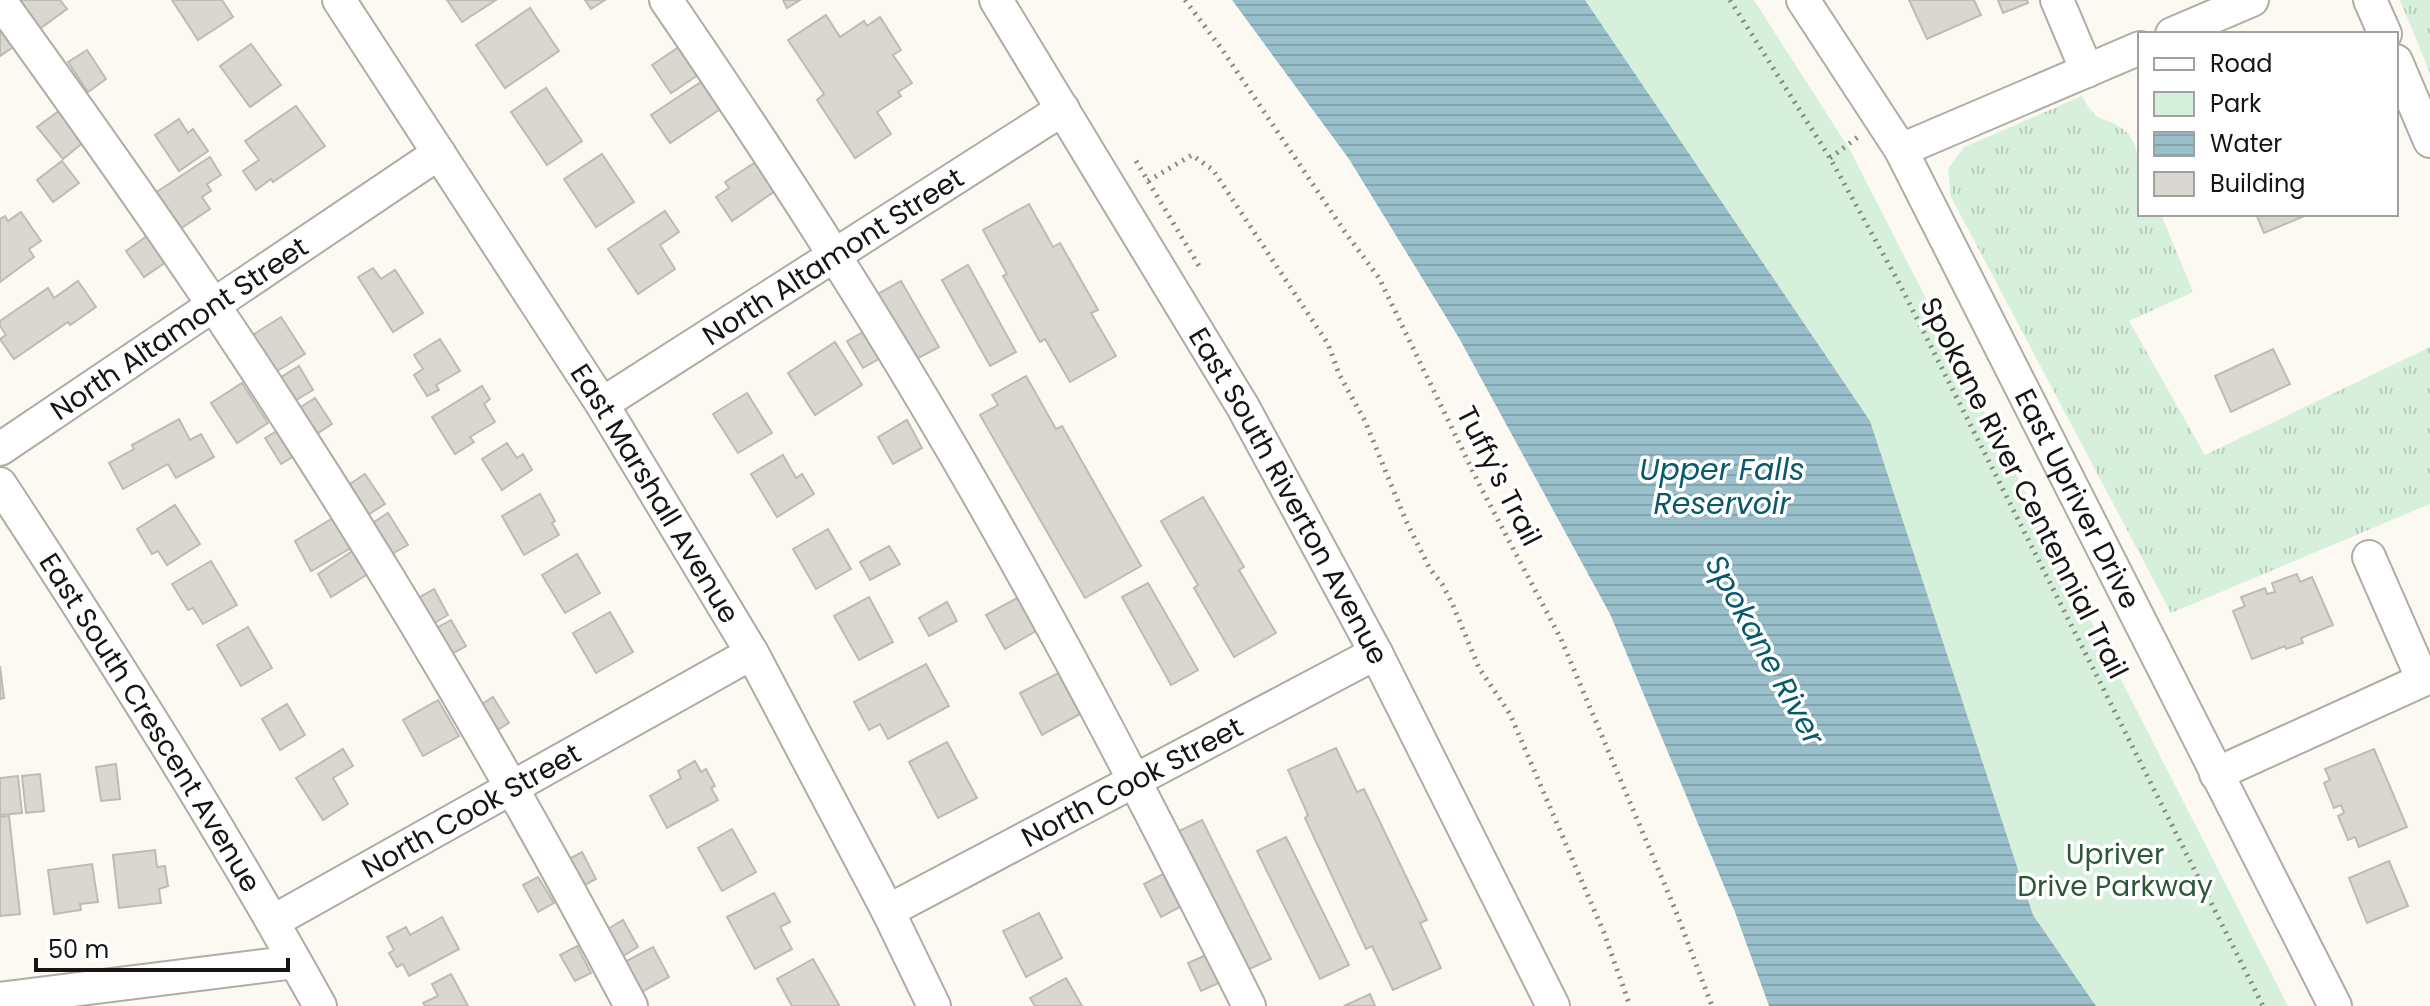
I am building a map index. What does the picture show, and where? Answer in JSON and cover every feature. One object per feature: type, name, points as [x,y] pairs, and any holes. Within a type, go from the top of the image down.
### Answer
[{"type":"street","name":"East Marshall Avenue","points":[[339,0],[602,404],[752,653],[888,911],[934,1006]]},
{"type":"street","points":[[666,0],[836,256],[931,413],[1135,779],[1249,1006]]},
{"type":"street","name":"East South Riverton Avenue","points":[[996,0],[1243,407],[1376,653],[1553,1006]]},
{"type":"street","name":"East Upriver Drive","points":[[1803,0],[1901,150],[2335,1006]]},
{"type":"street","points":[[2057,0],[2087,71]]},
{"type":"street","points":[[2177,32],[2252,0]]},
{"type":"street","points":[[2370,0],[2384,32]]},
{"type":"street","points":[[0,1],[145,203],[293,426],[511,788],[571,892],[631,1006]]},
{"type":"street","points":[[1901,150],[2138,49]]},
{"type":"street","points":[[2398,66],[2430,141]]},
{"type":"street","name":"North Altamont Street","points":[[602,404],[1063,109]]},
{"type":"street","name":"North Altamont Street","points":[[0,449],[439,153]]},
{"type":"street","name":"East South Crescent Avenue","points":[[0,484],[175,757],[274,921],[320,1006]]},
{"type":"street","points":[[2216,774],[2427,688],[2369,557]]},
{"type":"street","name":"North Cook Street","points":[[274,921],[752,653]]},
{"type":"street","name":"North Cook Street","points":[[888,911],[1376,653]]},
{"type":"street","points":[[0,999],[295,962]]},
{"type":"path","name":"Tuffy's Trail","points":[[1185,0],[1379,278],[1480,486],[1561,639],[1675,909],[1712,1006]]},
{"type":"path","name":"Spokane River Centennial Trail","points":[[1730,0],[1830,158],[1898,281],[2263,1006]]},
{"type":"path","points":[[1148,181],[1192,155],[1202,160],[1219,179],[1328,344],[1339,374],[1365,421],[1406,521],[1430,569],[1452,603],[1479,668],[1510,714],[1604,933],[1630,1006]]},
{"type":"green space","name":"Upriver Drive Parkway","points":[[1585,0],[1754,0],[1850,150],[2288,1006],[2096,1006],[2033,915],[1870,421]]},
{"type":"green space","points":[[2400,0],[2430,0],[2430,73]]},
{"type":"green space","points":[[2082,96],[2097,116],[2117,125],[2131,137],[2138,158],[2138,216],[2162,216],[2193,292],[2129,321],[2205,455],[2430,347],[2430,504],[2171,613],[1951,197],[1948,169],[1964,147]]},
{"type":"water","name":"Upper Falls Reservoir","points":[[1232,0],[1585,0],[1870,421],[2033,915],[2096,1006],[1769,1006],[1735,912],[1610,614],[1459,338],[1349,159]]},
{"type":"building","points":[[17,0],[60,0],[67,9],[38,30]]},
{"type":"building","points":[[172,0],[222,0],[233,17],[198,40]]},
{"type":"building","points":[[447,0],[496,0],[462,22]]},
{"type":"building","points":[[585,0],[605,0],[591,9]]},
{"type":"building","points":[[783,0],[800,0],[787,8]]},
{"type":"building","points":[[1909,0],[1974,0],[1981,15],[1927,39]]},
{"type":"building","points":[[1998,0],[2027,0],[2028,3],[2003,13]]},
{"type":"building","points":[[530,8],[559,51],[505,88],[476,45]]},
{"type":"building","points":[[826,15],[840,37],[864,21],[867,26],[880,17],[901,50],[893,55],[912,83],[898,92],[901,96],[877,112],[891,134],[855,158],[817,100],[824,94],[788,40]]},
{"type":"building","points":[[0,23],[15,46],[0,56]]},
{"type":"building","points":[[251,44],[281,85],[250,107],[220,66]]},
{"type":"building","points":[[682,45],[701,73],[671,93],[652,65]]},
{"type":"building","points":[[87,50],[106,79],[88,92],[68,62]]},
{"type":"building","points":[[704,80],[722,108],[670,143],[651,115]]},
{"type":"building","points":[[546,88],[582,141],[547,165],[511,112]]},
{"type":"building","points":[[296,106],[325,146],[256,190],[243,171],[259,160],[245,141]]},
{"type":"building","points":[[60,110],[85,141],[63,159],[37,127]]},
{"type":"building","points":[[179,119],[188,133],[193,129],[208,151],[179,171],[155,135]]},
{"type":"building","points":[[602,154],[634,202],[596,227],[564,179]]},
{"type":"building","points":[[210,157],[221,175],[207,184],[211,191],[202,197],[210,209],[180,229],[155,193]]},
{"type":"building","points":[[759,160],[778,189],[732,221],[716,197],[729,188],[725,182]]},
{"type":"building","points":[[62,161],[79,183],[53,202],[37,180]]},
{"type":"building","points":[[1029,204],[1053,247],[1060,243],[1098,310],[1091,313],[1116,356],[1070,382],[1045,339],[1040,342],[1003,276],[1007,274],[983,230]]},
{"type":"building","points":[[665,211],[679,232],[660,245],[675,269],[638,294],[608,249]]},
{"type":"building","points":[[21,212],[41,241],[29,249],[34,257],[0,282],[0,219],[5,216],[8,221]]},
{"type":"building","points":[[2257,216],[2304,216],[2264,233]]},
{"type":"building","points":[[150,234],[169,260],[144,277],[126,251]]},
{"type":"building","points":[[968,265],[1016,352],[990,366],[942,280]]},
{"type":"building","points":[[373,268],[381,279],[395,270],[423,313],[393,332],[358,277]]},
{"type":"building","points":[[78,281],[96,307],[14,359],[0,339],[6,335],[0,321],[48,288],[54,298]]},
{"type":"building","points":[[901,281],[939,347],[913,361],[876,295]]},
{"type":"building","points":[[281,317],[305,354],[274,373],[251,336]]},
{"type":"building","points":[[863,332],[879,359],[863,368],[847,341]]},
{"type":"building","points":[[440,339],[460,371],[436,385],[439,390],[427,396],[414,375],[423,369],[414,355]]},
{"type":"building","points":[[835,342],[862,385],[815,415],[788,373]]},
{"type":"building","points":[[2273,349],[2290,384],[2231,412],[2215,376]]},
{"type":"building","points":[[299,366],[313,390],[293,402],[278,379]]},
{"type":"building","points":[[1026,376],[1056,429],[1062,426],[1141,566],[1085,598],[980,415],[998,405],[992,395]]},
{"type":"building","points":[[242,383],[268,423],[237,443],[211,403]]},
{"type":"building","points":[[482,386],[490,399],[484,404],[495,422],[470,437],[474,442],[455,454],[432,417]]},
{"type":"building","points":[[747,393],[772,433],[738,453],[713,414]]},
{"type":"building","points":[[315,398],[332,424],[315,435],[298,409]]},
{"type":"building","points":[[179,419],[190,440],[201,434],[214,457],[176,478],[168,464],[123,489],[109,463],[134,449],[132,445]]},
{"type":"building","points":[[907,420],[922,448],[893,464],[878,437]]},
{"type":"building","points":[[280,429],[296,455],[281,464],[265,438]]},
{"type":"building","points":[[507,443],[517,458],[523,454],[532,470],[502,490],[482,459]]},
{"type":"building","points":[[783,455],[796,478],[802,474],[814,494],[777,517],[751,474]]},
{"type":"building","points":[[365,474],[385,504],[366,516],[347,486]]},
{"type":"building","points":[[540,494],[559,535],[524,555],[502,516]]},
{"type":"building","points":[[1203,497],[1244,567],[1239,570],[1276,633],[1234,657],[1194,588],[1198,585],[1161,521]]},
{"type":"building","points":[[175,505],[200,544],[167,565],[158,551],[152,554],[137,529]]},
{"type":"building","points":[[388,513],[408,545],[390,555],[371,524]]},
{"type":"building","points":[[333,518],[351,548],[311,571],[295,541]]},
{"type":"building","points":[[828,529],[851,569],[816,589],[793,549]]},
{"type":"building","points":[[889,546],[900,564],[870,580],[860,562]]},
{"type":"building","points":[[354,550],[368,574],[331,597],[318,574]]},
{"type":"building","points":[[577,554],[600,593],[565,613],[542,575]]},
{"type":"building","points":[[211,561],[237,605],[203,624],[193,608],[188,610],[172,584]]},
{"type":"building","points":[[2297,574],[2300,582],[2312,577],[2333,625],[2301,638],[2303,643],[2286,649],[2285,646],[2252,659],[2233,611],[2245,606],[2241,597],[2265,588],[2267,594],[2275,592],[2272,583]]},
{"type":"building","points":[[1148,583],[1198,670],[1171,685],[1122,597]]},
{"type":"building","points":[[434,589],[448,615],[431,625],[418,598]]},
{"type":"building","points":[[869,597],[893,642],[859,660],[834,616]]},
{"type":"building","points":[[1017,598],[1036,631],[1005,649],[986,615]]},
{"type":"building","points":[[947,602],[957,621],[929,636],[919,618]]},
{"type":"building","points":[[610,612],[633,652],[596,673],[573,633]]},
{"type":"building","points":[[451,620],[466,646],[450,655],[435,629]]},
{"type":"building","points":[[248,627],[272,668],[241,686],[217,645]]},
{"type":"building","points":[[926,664],[949,706],[888,739],[880,724],[869,730],[854,702]]},
{"type":"building","points":[[0,666],[4,698],[0,699]]},
{"type":"building","points":[[1058,673],[1080,714],[1042,735],[1020,693]]},
{"type":"building","points":[[493,697],[509,723],[494,732],[479,706]]},
{"type":"building","points":[[438,700],[459,736],[423,756],[403,720]]},
{"type":"building","points":[[287,704],[305,735],[280,750],[262,719]]},
{"type":"building","points":[[947,742],[977,798],[938,818],[909,762]]},
{"type":"building","points":[[1336,748],[1357,792],[1364,789],[1427,920],[1420,923],[1441,968],[1393,990],[1372,946],[1366,949],[1305,818],[1308,815],[1288,770]]},
{"type":"building","points":[[343,749],[353,766],[333,778],[348,804],[323,820],[296,778]]},
{"type":"building","points":[[2374,749],[2407,827],[2359,847],[2355,837],[2348,840],[2338,816],[2344,813],[2341,805],[2334,808],[2324,783],[2330,780],[2325,769]]},
{"type":"building","points":[[695,761],[701,772],[706,769],[718,800],[667,828],[650,796],[681,778],[678,771]]},
{"type":"building","points":[[116,764],[120,799],[101,801],[96,767]]},
{"type":"building","points":[[40,774],[44,811],[26,813],[22,776]]},
{"type":"building","points":[[18,776],[22,813],[0,815],[0,778]]},
{"type":"building","points":[[9,816],[20,914],[0,916],[0,817]]},
{"type":"building","points":[[1202,820],[1271,959],[1243,972],[1175,833]]},
{"type":"building","points":[[732,829],[756,872],[722,891],[698,848]]},
{"type":"building","points":[[1286,837],[1349,965],[1320,979],[1257,851]]},
{"type":"building","points":[[155,850],[157,867],[165,866],[168,886],[159,889],[161,903],[119,908],[113,855]]},
{"type":"building","points":[[582,852],[596,879],[581,887],[567,860]]},
{"type":"building","points":[[2389,861],[2408,906],[2367,923],[2349,878]]},
{"type":"building","points":[[92,864],[98,902],[80,904],[81,910],[54,914],[48,870]]},
{"type":"building","points":[[1163,874],[1180,907],[1161,917],[1144,884]]},
{"type":"building","points":[[538,877],[554,903],[538,912],[523,885]]},
{"type":"building","points":[[774,893],[790,922],[780,927],[792,949],[755,969],[727,917]]},
{"type":"building","points":[[1039,913],[1062,958],[1026,977],[1003,931]]},
{"type":"building","points":[[442,917],[459,949],[409,976],[403,964],[397,967],[389,953],[394,950],[387,937],[406,927],[410,935]]},
{"type":"building","points":[[623,920],[638,947],[621,957],[606,930]]},
{"type":"building","points":[[577,946],[591,973],[575,981],[560,955]]},
{"type":"building","points":[[653,947],[669,977],[638,994],[621,964]]},
{"type":"building","points":[[1208,954],[1221,982],[1201,991],[1188,963]]},
{"type":"building","points":[[813,959],[839,1005],[792,1006],[777,979]]},
{"type":"building","points":[[451,974],[468,1006],[425,1006],[423,1003],[438,996],[432,984]]},
{"type":"building","points":[[1066,978],[1082,1006],[1035,1006],[1030,998]]},
{"type":"building","points":[[1370,994],[1375,1006],[1344,1006]]},
{"type":"water label","name":"Spokane River","points":[[1765,650]]}]
